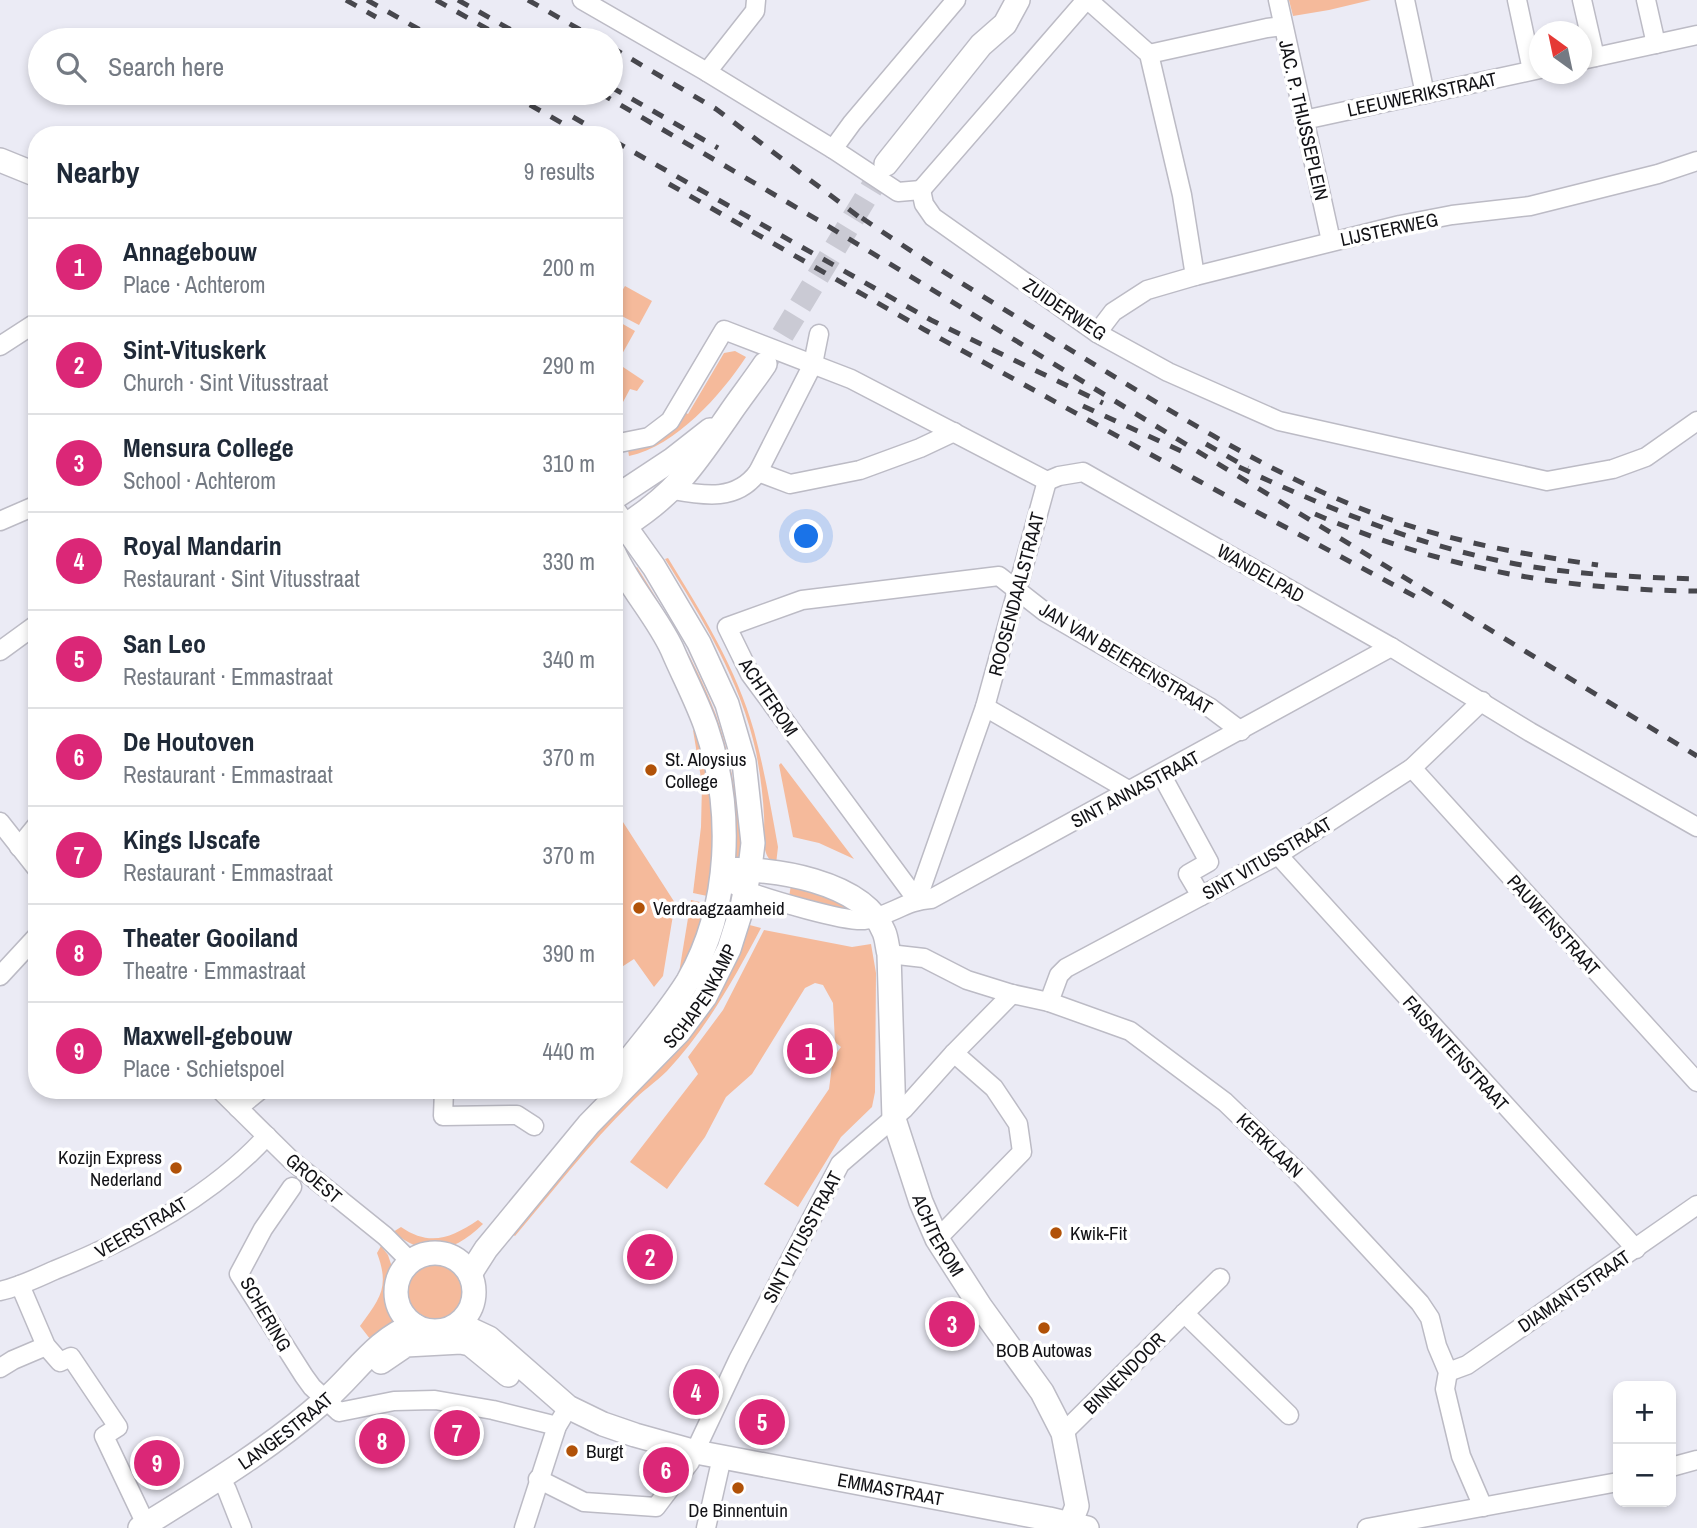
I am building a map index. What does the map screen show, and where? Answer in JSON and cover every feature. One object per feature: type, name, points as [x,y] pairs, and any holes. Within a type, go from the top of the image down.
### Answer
[{"type":"main road","points":[[981,45],[987,24],[1001,0]]},
{"type":"main road","points":[[886,164],[981,45],[1005,24],[1018,0]]},
{"type":"main road","points":[[0,160],[28,171]]},
{"type":"main road","points":[[623,520],[655,506],[673,490],[705,452],[765,364]]},
{"type":"main road","points":[[623,492],[673,459],[729,415]]},
{"type":"main road","name":"SCHAPENKAMP","points":[[623,529],[699,643],[727,704],[744,762],[753,843],[746,891],[729,949],[700,1004],[679,1032],[623,1089]]},
{"type":"main road","name":"SCHAPENKAMP","points":[[623,568],[670,646],[706,728],[722,797],[723,874],[705,946],[687,982],[623,1067]]},
{"type":"main road","name":"ACHTEROM","points":[[723,874],[750,868],[832,886],[861,903],[884,931],[889,954],[894,1118],[921,1202],[937,1238],[980,1306],[1042,1392],[1063,1433],[1077,1506],[1078,1526]]},
{"type":"main road","points":[[452,1257],[472,1243],[515,1199],[598,1099]]},
{"type":"main road","name":"SCHAPENKAMP","points":[[470,1274],[486,1250],[589,1124],[613,1099]]},
{"type":"main road","points":[[429,1254],[452,1257],[463,1264],[470,1274],[474,1299],[467,1316],[459,1324],[438,1331],[426,1330],[414,1325],[404,1315],[397,1294],[399,1278],[411,1262],[429,1254]]},
{"type":"main road","name":"EMMASTRAAT","points":[[459,1324],[489,1338],[562,1417],[603,1424],[696,1452],[1012,1520],[1078,1526]]},
{"type":"main road","name":"LANGESTRAAT","points":[[145,1524],[287,1431],[326,1400],[376,1348],[393,1334],[414,1325]]},
{"type":"main road","points":[[326,1400],[406,1345],[461,1342],[470,1344],[562,1417]]},
{"type":"street","points":[[582,0],[609,7],[898,192],[921,190],[1087,0],[1149,54],[1182,195],[1195,276]]},
{"type":"street","points":[[707,72],[755,11],[756,0]]},
{"type":"street","points":[[833,149],[852,122],[956,0]]},
{"type":"street","name":"JAC. P. THIJSSEPLEIN","points":[[1278,0],[1331,241]]},
{"type":"street","points":[[1405,0],[1425,94]]},
{"type":"street","points":[[1517,0],[1529,44]]},
{"type":"street","points":[[1582,0],[1584,21]]},
{"type":"street","points":[[1646,0],[1656,44]]},
{"type":"street","points":[[1149,54],[1267,27],[1283,26]]},
{"type":"street","points":[[1592,57],[1697,35]]},
{"type":"street","name":"LEEUWERIKSTRAAT","points":[[1304,120],[1529,71]]},
{"type":"street","name":"LIJSTERWEG","points":[[1097,333],[1113,312],[1147,290],[1195,276],[1331,241],[1452,215],[1530,206],[1658,174],[1697,161]]},
{"type":"street","name":"ZUIDERWEG","points":[[921,190],[924,204],[933,217],[1097,333],[1167,372],[1279,421],[1547,481],[1613,469],[1646,457],[1697,421]]},
{"type":"street","points":[[0,346],[28,328]]},
{"type":"street","points":[[623,442],[649,437],[670,421],[724,330],[851,379],[1047,481]]},
{"type":"street","points":[[673,490],[714,495],[738,491],[749,484],[758,472],[813,364],[819,334]]},
{"type":"street","points":[[758,472],[790,484],[860,470],[954,432]]},
{"type":"street","name":"WANDELPAD","points":[[1047,481],[1083,472],[1391,647],[1530,732],[1697,827]]},
{"type":"street","name":"ROOSENDAALSTRAAT","points":[[917,900],[985,707],[1047,481]]},
{"type":"street","points":[[0,521],[28,509]]},
{"type":"street","name":"JAN VAN BEIERENSTRAAT","points":[[727,627],[802,600],[999,576],[1045,612],[1209,707],[1241,732]]},
{"type":"street","name":"ACHTEROM","points":[[727,627],[750,674],[917,900]]},
{"type":"street","points":[[0,651],[28,631]]},
{"type":"street","name":"SINT ANNASTRAAT","points":[[874,918],[893,912],[903,904],[931,899],[1241,732],[1391,647]]},
{"type":"street","name":"SINT VITUSSTRAAT","points":[[1049,1002],[1059,975],[1066,968],[1278,855],[1412,768],[1482,701]]},
{"type":"street","points":[[985,707],[1130,791]]},
{"type":"street","name":"PAUWENSTRAAT","points":[[1412,768],[1697,1082]]},
{"type":"street","points":[[1161,774],[1209,862],[1188,874],[1201,897]]},
{"type":"street","points":[[0,822],[28,858]]},
{"type":"street","points":[[19,847],[28,836]]},
{"type":"street","name":"FAISANTENSTRAAT","points":[[1278,855],[1636,1249]]},
{"type":"street","points":[[723,874],[746,891],[850,919],[874,918]]},
{"type":"street","points":[[0,976],[28,946]]},
{"type":"street","name":"KERKLAAN","points":[[889,954],[924,958],[967,979],[1012,994],[1049,1002],[1130,1031],[1225,1102],[1304,1178],[1420,1303],[1430,1318],[1437,1346],[1448,1372],[1445,1389],[1461,1456],[1483,1507]]},
{"type":"street","name":"SINT VITUSSTRAAT","points":[[696,1452],[738,1360],[840,1164],[894,1118],[1012,994]]},
{"type":"street","points":[[937,1238],[1021,1152],[1018,1124],[994,1088],[954,1053]]},
{"type":"street","name":"GROEST","points":[[229,1099],[292,1161],[385,1236],[411,1262]]},
{"type":"street","points":[[238,1108],[249,1099]]},
{"type":"street","points":[[444,1099],[443,1116],[523,1110],[534,1126]]},
{"type":"street","name":"VEERSTRAAT","points":[[0,1292],[100,1252],[145,1227],[229,1172],[267,1136]]},
{"type":"street","name":"SCHERING","points":[[292,1187],[263,1229],[239,1274],[304,1376],[326,1400]]},
{"type":"street","name":"DIAMANTSTRAAT","points":[[1448,1372],[1468,1365],[1697,1205]]},
{"type":"street","name":"BINNENDOOR","points":[[1063,1433],[1220,1278]]},
{"type":"street","points":[[20,1284],[46,1346],[60,1362],[71,1357],[118,1427],[104,1436],[145,1524]]},
{"type":"street","points":[[1184,1313],[1289,1415]]},
{"type":"street","points":[[0,1368],[46,1346]]},
{"type":"street","name":"EMMASTRAAT","points":[[326,1400],[339,1412],[394,1401],[435,1400],[493,1410],[562,1417]]},
{"type":"street","points":[[524,1528],[562,1417]]},
{"type":"street","points":[[536,1488],[584,1502],[656,1507],[696,1452]]},
{"type":"street","points":[[706,1528],[722,1457]]},
{"type":"street","points":[[1676,1466],[1697,1460]]},
{"type":"street","points":[[220,1477],[242,1528]]},
{"type":"street","points":[[1367,1528],[1613,1483]]},
{"type":"shaded area","points":[[1289,0],[1371,0],[1293,16]]},
{"type":"shaded area","points":[[625,286],[652,301],[639,325],[623,317]]},
{"type":"shaded area","points":[[623,324],[635,331],[623,352]]},
{"type":"shaded area","points":[[735,351],[746,357],[724,387],[696,417],[664,442],[629,456],[628,450],[684,412],[688,414],[724,353]]},
{"type":"shaded area","points":[[623,367],[644,381],[637,391],[630,389],[623,402]]},
{"type":"shaded area","points":[[668,558],[717,642],[747,708],[770,803],[778,847],[776,864],[765,849],[759,768],[741,701],[707,628],[665,559]]},
{"type":"shaded area","points":[[637,567],[690,658],[716,715],[734,788],[742,863],[731,858],[726,787],[631,572]]},
{"type":"shaded area","points":[[693,730],[704,740],[714,781],[716,806],[712,897],[693,893],[701,827],[702,784]]},
{"type":"shaded area","points":[[781,763],[854,859],[819,843],[793,837],[779,765]]},
{"type":"shaded area","points":[[623,822],[675,903],[663,976],[654,987],[634,959],[623,966]]},
{"type":"shaded area","points":[[791,885],[830,896],[856,912],[789,897]]},
{"type":"shaded area","points":[[691,900],[708,904],[698,944],[678,979]]},
{"type":"shaded area","points":[[742,923],[761,928],[707,1021],[667,1071],[600,1135],[515,1236],[509,1232],[650,1072]]},
{"type":"shaded area","points":[[764,930],[852,947],[871,944],[876,973],[875,1092],[872,1107],[841,1137],[798,1207],[764,1184],[829,1089],[833,1058],[841,1047],[835,1042],[833,1003],[823,985],[815,983],[805,988],[752,1074],[726,1097],[705,1137],[667,1189],[630,1162],[698,1074],[688,1057],[723,1010]]},
{"type":"shaded area","points":[[478,1220],[483,1224],[472,1234],[440,1249],[418,1246],[393,1232],[401,1227],[421,1237],[440,1238],[459,1232]]},
{"type":"shaded area","points":[[381,1246],[392,1267],[390,1291],[394,1318],[393,1324],[374,1344],[360,1326],[381,1292],[383,1275],[377,1253]]},
{"type":"shaded area","points":[[429,1264],[441,1264],[451,1268],[459,1276],[463,1292],[459,1308],[451,1316],[441,1320],[429,1320],[419,1316],[411,1308],[407,1298],[407,1286],[411,1276],[419,1268]]},
{"type":"tunnel","points":[[765,364],[886,164]]},
{"type":"railway","points":[[346,0],[376,17]]},
{"type":"railway","points":[[367,0],[417,28]]},
{"type":"railway","points":[[436,0],[486,28]]},
{"type":"railway","points":[[458,0],[508,28]]},
{"type":"railway","points":[[528,0],[577,28]]},
{"type":"railway","points":[[623,54],[716,109],[867,223]]},
{"type":"railway","points":[[623,94],[718,148]]},
{"type":"railway","points":[[530,105],[567,126]]},
{"type":"railway","points":[[621,105],[823,223],[1697,756]]},
{"type":"railway","points":[[573,117],[588,126]]},
{"type":"railway","points":[[623,146],[931,320],[1103,403]]},
{"type":"railway","points":[[669,184],[925,330],[1422,600]]},
{"type":"railway","points":[[862,218],[920,257],[1169,410],[1311,487],[1386,518],[1438,534],[1517,552],[1598,565]]},
{"type":"railway","points":[[1083,406],[1181,451]]},
{"type":"railway","points":[[1206,444],[1248,468]]},
{"type":"railway","points":[[1239,467],[1374,524],[1480,556],[1539,568],[1584,573],[1697,579]]},
{"type":"railway","points":[[1315,514],[1408,549],[1501,572],[1597,586],[1697,591]]},
{"type":"place","name":"St. Aloysius College","points":[[651,770]]},
{"type":"place","name":"Verdraagzaamheid","points":[[639,908]]},
{"type":"place","name":"Annagebouw","points":[[810,1051]]},
{"type":"place","name":"Kozijn Express Nederland","points":[[176,1168]]},
{"type":"place","name":"Kwik-Fit","points":[[1056,1233]]},
{"type":"place","name":"Sint-Vituskerk","points":[[650,1257]]},
{"type":"place","name":"Mensura College","points":[[952,1324]]},
{"type":"place","name":"BOB Autowas","points":[[1044,1328]]},
{"type":"place","name":"Royal Mandarin","points":[[696,1392]]},
{"type":"place","name":"San Leo","points":[[762,1422]]},
{"type":"place","name":"Kings IJscafe","points":[[457,1433]]},
{"type":"place","name":"Theater Gooiland","points":[[382,1441]]},
{"type":"place","name":"Burgt","points":[[572,1451]]},
{"type":"place","name":"Maxwell-gebouw","points":[[157,1463]]},
{"type":"place","name":"De Houtoven","points":[[666,1470]]},
{"type":"place","name":"De Binnentuin","points":[[738,1488]]}]
